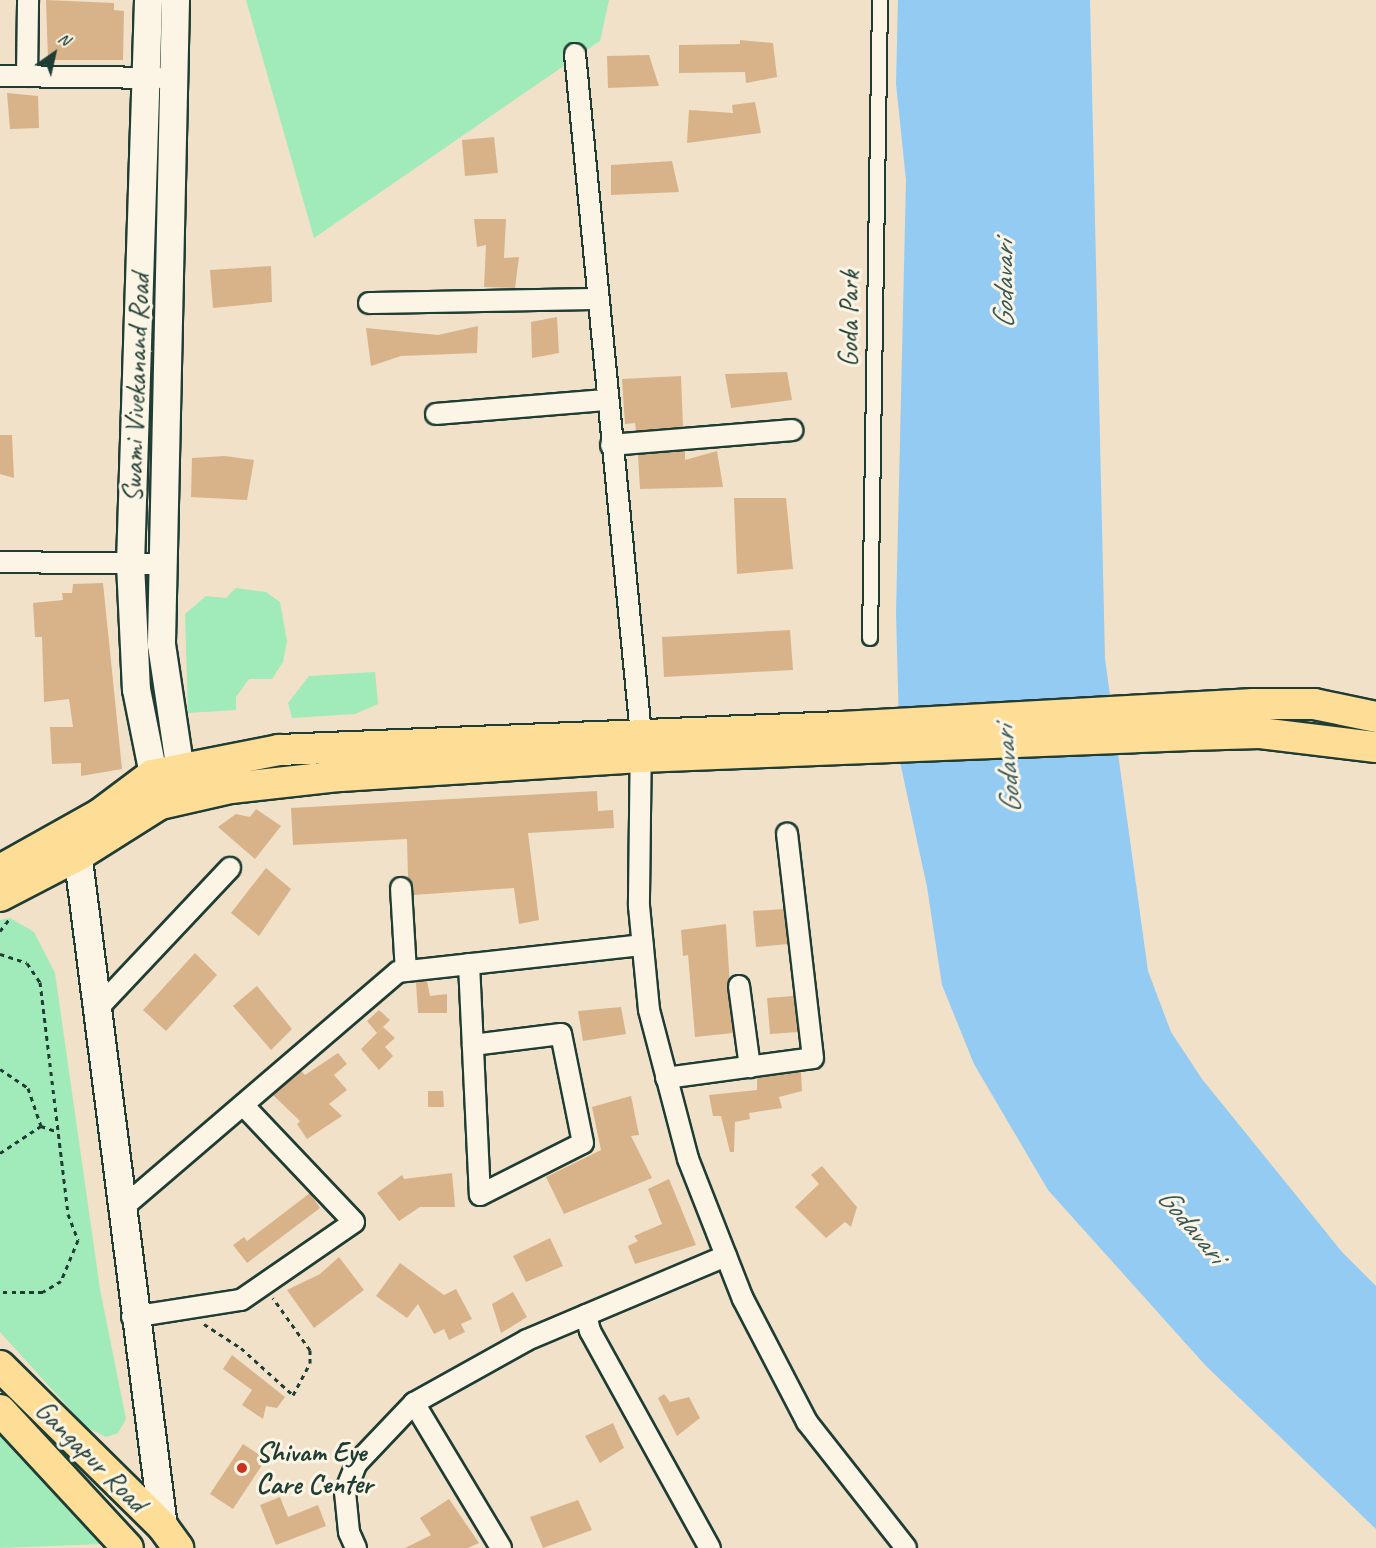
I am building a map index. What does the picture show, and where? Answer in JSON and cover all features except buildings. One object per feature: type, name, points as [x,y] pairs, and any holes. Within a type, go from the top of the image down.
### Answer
[{"type":"main road","name":"Swami Vivekanand Road","points":[[148,0],[130,563],[136,689],[164,772]]},
{"type":"main road","points":[[172,801],[164,772],[161,644],[175,0]]},
{"type":"main road","points":[[848,740],[1253,704],[1314,704],[1376,717]]},
{"type":"main road","points":[[5,907],[76,842],[164,772],[279,750],[641,746],[848,740],[1260,734],[1376,747]]},
{"type":"main road","points":[[0,870],[76,842],[172,801],[340,776],[641,746]]},
{"type":"main road","points":[[76,842],[132,1317],[170,1537]]},
{"type":"main road","name":"Gangapur Road","points":[[0,1366],[170,1537]]},
{"type":"main road","name":"Gangapur Road","points":[[0,1410],[128,1548]]},
{"type":"street","points":[[27,76],[28,0]]},
{"type":"street","name":"Goda Park","points":[[870,639],[880,0]]},
{"type":"street","points":[[575,54],[641,746],[643,945],[649,1010],[688,1159],[726,1256],[807,1422],[906,1548]]},
{"type":"street","points":[[0,76],[174,78]]},
{"type":"street","points":[[369,303],[597,299]]},
{"type":"street","points":[[436,414],[607,400]]},
{"type":"street","points":[[611,445],[792,430]]},
{"type":"street","points":[[0,562],[163,564]]},
{"type":"street","points":[[666,1078],[813,1058],[788,834]]},
{"type":"street","points":[[97,1009],[230,868]]},
{"type":"street","points":[[401,888],[406,971]]},
{"type":"street","points":[[120,1210],[398,972],[643,945]]},
{"type":"street","points":[[469,964],[480,1195],[583,1143],[561,1034],[473,1046]]},
{"type":"street","points":[[740,986],[750,1066]]},
{"type":"street","points":[[132,1317],[241,1300],[354,1222],[243,1105]]},
{"type":"street","points":[[356,1548],[349,1532],[345,1492],[357,1463],[414,1403],[527,1340],[726,1256]]},
{"type":"street","points":[[586,1315],[590,1330],[710,1548]]},
{"type":"street","points":[[414,1403],[501,1548]]},
{"type":"path","points":[[0,931],[5,907]]},
{"type":"path","points":[[0,954],[27,963],[40,982],[68,1214],[78,1240],[61,1281],[43,1292],[0,1292]]},
{"type":"path","points":[[0,1069],[28,1088],[41,1114],[41,1126]]},
{"type":"path","points":[[41,1126],[58,1132]]},
{"type":"path","points":[[0,1153],[41,1126]]},
{"type":"path","points":[[184,1309],[241,1348],[292,1395],[310,1363],[310,1350],[263,1285]]},
{"type":"green space","points":[[246,0],[609,0],[600,41],[314,238]]},
{"type":"green space","points":[[236,588],[266,592],[280,602],[287,641],[283,662],[272,679],[249,679],[236,697],[236,710],[188,713],[185,614],[206,596],[226,598]]},
{"type":"green space","points":[[375,672],[378,704],[355,714],[292,718],[288,703],[309,676]]},
{"type":"green space","points":[[10,918],[34,932],[55,973],[100,1289],[126,1419],[118,1433],[106,1437],[86,1427],[0,1332],[0,920]]},
{"type":"green space","points":[[0,1433],[103,1544],[0,1548]]},
{"type":"water","name":"Godavari","points":[[898,0],[1090,0],[1105,659],[1148,971],[1171,1032],[1202,1079],[1342,1252],[1376,1286],[1376,1529],[1206,1366],[1048,1190],[974,1064],[942,985],[927,887],[900,762],[896,613],[906,180],[896,84]]},
{"type":"place","name":"Shivam Eye Care Center","points":[[242,1468]]}]
